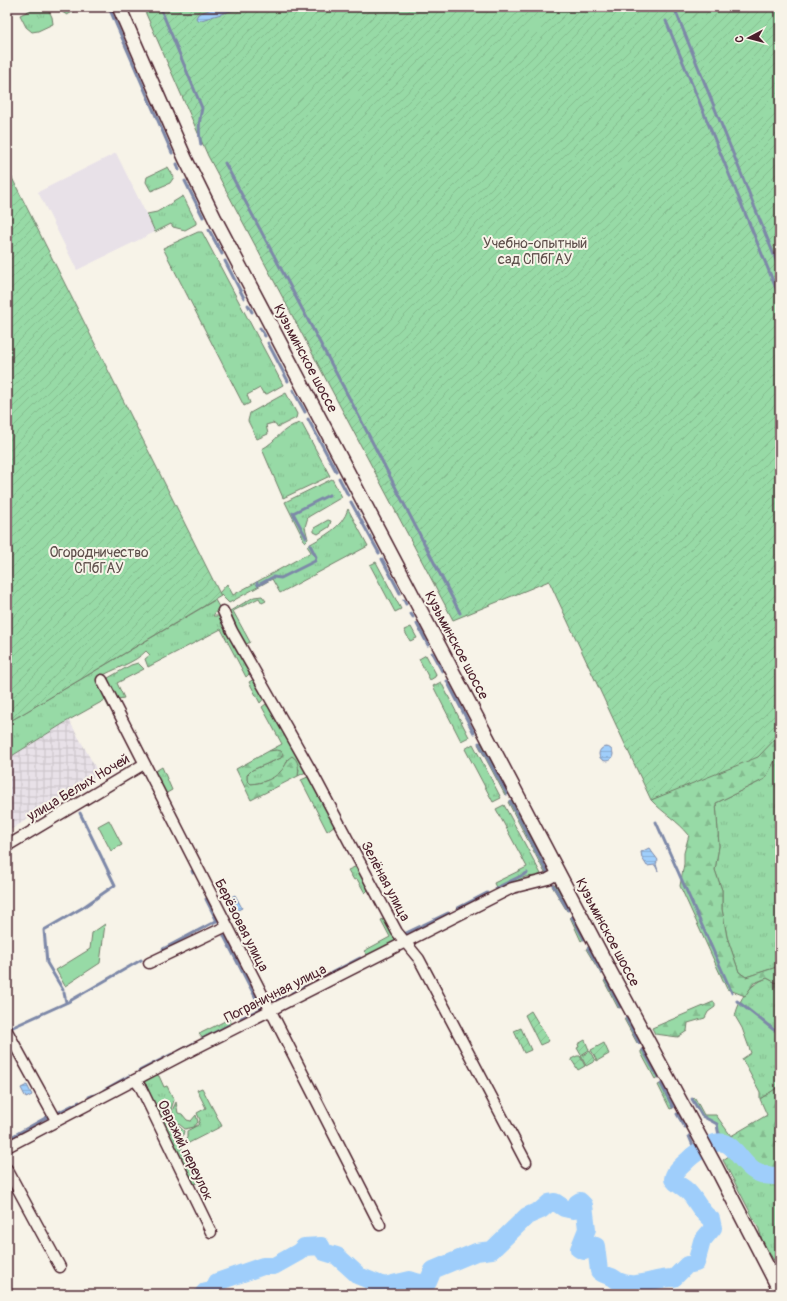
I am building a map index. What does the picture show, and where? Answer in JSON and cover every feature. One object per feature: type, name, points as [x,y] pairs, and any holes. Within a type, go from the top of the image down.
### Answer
[{"type":"main road","name":"Кузьминское шоссе","points":[[119,7],[185,158],[215,219],[559,873],[715,1165],[780,1291]]},
{"type":"street","name":"Зелёная улица","points":[[223,611],[232,631],[313,774],[404,943],[410,946],[419,959],[526,1162]]},
{"type":"street","name":"Берёзовая улица","points":[[102,680],[380,1225]]},
{"type":"street","name":"улица Белых Ночей","points":[[7,846],[144,764]]},
{"type":"street","name":"Пограничная улица","points":[[7,1147],[56,1120],[512,888],[548,879],[559,873]]},
{"type":"street","points":[[149,963],[227,926]]},
{"type":"street","points":[[8,1034],[56,1120]]},
{"type":"street","name":"Овражий переулок","points":[[135,1080],[211,1232]]},
{"type":"street","points":[[7,1169],[60,1267]]},
{"type":"shaded area","points":[[116,153],[155,232],[77,270],[38,192]]},
{"type":"shaded area","points":[[69,720],[99,774],[7,832],[7,759]]},
{"type":"green space","points":[[37,7],[47,7],[52,17],[53,24],[38,31],[32,32],[26,27],[20,15]]},
{"type":"green space","points":[[59,7],[82,7],[67,15],[62,12]]},
{"type":"green space","name":"Учебно-опытный сад СПбГАУ","points":[[143,7],[780,7],[780,734],[758,757],[651,800],[549,581],[453,620],[208,156]]},
{"type":"green space","points":[[168,167],[174,177],[170,183],[151,191],[146,182],[147,177]]},
{"type":"green space","name":"Огородничество СПбГАУ","points":[[7,168],[221,596],[7,723]]},
{"type":"green space","points":[[183,196],[196,224],[185,230],[173,227],[171,224],[155,232],[147,214],[157,212]]},
{"type":"green space","points":[[198,232],[202,232],[283,385],[267,394],[263,393],[260,388],[247,395],[250,403],[244,406],[163,248]]},
{"type":"green space","points":[[286,393],[297,414],[296,418],[278,427],[273,423],[266,425],[268,434],[257,439],[248,421],[250,413]]},
{"type":"green space","points":[[300,423],[302,424],[330,476],[283,498],[262,449],[288,428]]},
{"type":"green space","points":[[332,479],[342,497],[308,517],[305,527],[308,539],[305,542],[285,502]]},
{"type":"green space","points":[[348,509],[368,546],[280,593],[272,579],[229,603],[219,593],[227,584],[233,595],[311,552],[307,546],[332,531],[345,516]]},
{"type":"green space","points":[[328,520],[331,521],[329,527],[318,534],[314,532],[314,528]]},
{"type":"green space","points":[[376,562],[401,609],[395,612],[370,565]]},
{"type":"green space","points":[[262,596],[266,601],[262,603],[259,598],[233,611],[250,642],[245,645],[243,644],[229,613],[254,597]]},
{"type":"green space","points":[[215,600],[219,607],[213,616],[221,616],[251,672],[246,677],[221,629],[148,667],[145,659],[150,655],[146,651],[136,659],[98,678],[111,707],[109,708],[105,700],[69,720],[7,759],[7,723]]},
{"type":"green space","points":[[411,627],[417,638],[410,641],[404,630]]},
{"type":"green space","points":[[426,655],[436,674],[435,677],[430,680],[419,659]]},
{"type":"green space","points":[[138,663],[144,669],[117,683],[124,698],[118,699],[109,684],[108,678],[131,665]]},
{"type":"green space","points":[[254,679],[265,697],[260,703],[249,682]]},
{"type":"green space","points":[[441,682],[469,737],[461,741],[433,686]]},
{"type":"green space","points":[[266,704],[270,704],[308,771],[298,776],[299,769],[288,759],[286,765],[279,774],[269,780],[251,784],[247,780],[247,775],[252,770],[281,758],[277,750],[269,751],[282,744],[262,707]]},
{"type":"green space","points":[[780,721],[780,751],[765,779],[716,803],[719,846],[715,870],[722,890],[722,909],[727,937],[739,972],[746,977],[780,966],[780,985],[767,978],[754,983],[745,996],[727,989],[680,886],[684,864],[684,853],[689,835],[680,825],[651,800],[753,755]]},
{"type":"green space","points":[[481,742],[508,794],[505,795],[478,744]]},
{"type":"green space","points":[[473,744],[501,798],[493,802],[465,749]]},
{"type":"green space","points":[[269,751],[281,751],[283,754],[281,758],[252,770],[247,775],[247,780],[251,784],[263,782],[274,777],[282,770],[288,759],[292,756],[297,762],[298,776],[251,800],[236,769]]},
{"type":"green space","points":[[780,751],[780,966],[746,977],[739,972],[727,937],[722,909],[722,890],[715,870],[719,846],[716,803],[765,779]]},
{"type":"green space","points":[[162,767],[172,790],[165,794],[154,772]]},
{"type":"green space","points":[[310,776],[335,825],[327,831],[301,780]]},
{"type":"green space","points":[[512,800],[548,871],[545,873],[508,802]]},
{"type":"green space","points":[[504,805],[541,874],[537,876],[525,877],[497,890],[494,883],[527,867],[496,809]]},
{"type":"green space","points":[[109,820],[122,845],[111,851],[98,826]]},
{"type":"green space","points":[[357,866],[369,889],[365,893],[357,879],[354,880],[348,870]]},
{"type":"green space","points":[[555,884],[570,909],[567,911],[552,886]]},
{"type":"green space","points":[[573,916],[585,938],[581,941],[570,917]]},
{"type":"green space","points":[[386,918],[397,940],[370,958],[364,951],[390,937],[381,920]]},
{"type":"green space","points":[[105,924],[100,963],[65,986],[56,970],[90,949],[92,933]]},
{"type":"green space","points":[[590,947],[604,973],[601,974],[586,949]]},
{"type":"green space","points":[[767,978],[780,985],[780,1086],[760,1099],[760,1092],[742,1059],[751,1053],[742,1028],[735,1016],[746,992],[755,984]]},
{"type":"green space","points":[[607,979],[621,1006],[618,1008],[604,981]]},
{"type":"green space","points":[[713,1002],[715,1003],[715,1007],[708,1012],[705,1018],[688,1023],[687,1031],[678,1037],[655,1034],[652,1028]]},
{"type":"green space","points":[[531,1011],[549,1041],[540,1045],[525,1015]]},
{"type":"green space","points":[[627,1017],[640,1041],[637,1043],[624,1019]]},
{"type":"green space","points":[[229,1019],[232,1025],[205,1041],[199,1034]]},
{"type":"green space","points":[[521,1028],[531,1050],[524,1053],[514,1031]]},
{"type":"green space","points":[[585,1040],[589,1050],[581,1055],[577,1048],[579,1047],[578,1044]]},
{"type":"green space","points":[[604,1043],[609,1054],[597,1061],[591,1050]]},
{"type":"green space","points":[[644,1049],[659,1076],[655,1079],[641,1053]]},
{"type":"green space","points":[[590,1051],[595,1061],[586,1066],[581,1056]]},
{"type":"green space","points":[[580,1056],[585,1066],[578,1070],[571,1059]]},
{"type":"green space","points":[[155,1074],[159,1076],[164,1087],[167,1086],[174,1100],[170,1113],[173,1121],[184,1131],[182,1139],[185,1140],[187,1138],[187,1131],[198,1125],[200,1120],[197,1113],[206,1108],[197,1090],[202,1088],[222,1126],[181,1147],[198,1182],[191,1186],[143,1082]]},
{"type":"green space","points":[[661,1084],[673,1108],[670,1109],[658,1085]]},
{"type":"green space","points":[[780,1086],[780,1174],[760,1170],[734,1147],[727,1142],[718,1139],[717,1124],[702,1116],[692,1099],[695,1098],[704,1115],[716,1115],[731,1136],[767,1115],[760,1099]]},
{"type":"green space","points":[[176,1102],[178,1113],[182,1114],[187,1120],[191,1121],[196,1115],[198,1122],[194,1127],[185,1129],[173,1119],[172,1111]]},
{"type":"green space","points":[[732,1154],[756,1175],[780,1180],[780,1269],[763,1244],[759,1229],[723,1160]]},
{"type":"water","points":[[217,7],[244,7],[198,21],[196,18],[198,14]]},
{"type":"water","points":[[603,747],[609,747],[613,751],[613,757],[609,761],[603,761],[599,757],[599,751]]},
{"type":"water","points":[[649,848],[658,860],[656,864],[658,871],[655,865],[647,866],[642,858],[641,852]]},
{"type":"water","points":[[235,895],[242,908],[236,911],[229,898]]},
{"type":"water","points":[[27,1085],[32,1095],[26,1098],[21,1088]]},
{"type":"waterway","points":[[160,7],[202,108],[199,126],[201,145]]},
{"type":"waterway","points":[[674,7],[780,270]]},
{"type":"waterway","points":[[110,10],[172,153]]},
{"type":"waterway","points":[[666,21],[780,298]]},
{"type":"waterway","points":[[225,163],[363,424],[460,613]]},
{"type":"waterway","points":[[177,164],[179,170]]},
{"type":"waterway","points":[[185,181],[203,217]]},
{"type":"waterway","points":[[209,230],[222,254]]},
{"type":"waterway","points":[[225,261],[244,298]]},
{"type":"waterway","points":[[248,305],[252,312]]},
{"type":"waterway","points":[[260,328],[265,336]]},
{"type":"waterway","points":[[268,343],[288,381]]},
{"type":"waterway","points":[[293,390],[305,412]]},
{"type":"waterway","points":[[308,419],[336,471]]},
{"type":"waterway","points":[[339,478],[348,495]]},
{"type":"waterway","points":[[306,537],[293,513],[329,495]]},
{"type":"waterway","points":[[351,502],[379,553]]},
{"type":"waterway","points":[[257,583],[258,585],[273,577],[281,578],[315,561],[316,557],[310,545]]},
{"type":"waterway","points":[[382,559],[400,593]]},
{"type":"waterway","points":[[404,600],[406,604]]},
{"type":"waterway","points":[[417,624],[428,645]]},
{"type":"waterway","points":[[432,653],[442,671]]},
{"type":"waterway","points":[[447,681],[474,733]]},
{"type":"waterway","points":[[479,743],[507,794]]},
{"type":"waterway","points":[[510,801],[547,872]]},
{"type":"waterway","points":[[63,990],[47,963],[44,930],[82,908],[115,885],[80,813]]},
{"type":"waterway","points":[[656,822],[732,993]]},
{"type":"waterway","points":[[496,888],[527,873]]},
{"type":"waterway","points":[[553,885],[568,910]]},
{"type":"waterway","points":[[458,908],[487,893]]},
{"type":"waterway","points":[[206,899],[217,921]]},
{"type":"waterway","points":[[404,934],[448,913]]},
{"type":"waterway","points":[[572,917],[584,939]]},
{"type":"waterway","points":[[163,949],[218,920]]},
{"type":"waterway","points":[[224,936],[261,1008]]},
{"type":"waterway","points":[[588,948],[602,973]]},
{"type":"waterway","points":[[331,973],[360,958]]},
{"type":"waterway","points":[[13,1027],[68,1002],[141,960]]},
{"type":"waterway","points":[[317,980],[325,976]]},
{"type":"waterway","points":[[606,980],[620,1007]]},
{"type":"waterway","points":[[292,993],[308,985]]},
{"type":"waterway","points":[[64,993],[66,1002]]},
{"type":"waterway","points":[[276,1000],[284,997]]},
{"type":"waterway","points":[[737,1001],[774,1030]]},
{"type":"waterway","points":[[241,1018],[265,1007]]},
{"type":"waterway","points":[[626,1018],[639,1043]]},
{"type":"waterway","points":[[202,1039],[229,1025]]},
{"type":"waterway","points":[[179,1051],[194,1043]]},
{"type":"waterway","points":[[643,1050],[658,1077]]},
{"type":"waterway","points":[[139,1071],[172,1054]]},
{"type":"waterway","points":[[104,1090],[129,1076]]},
{"type":"waterway","points":[[661,1084],[673,1107]]},
{"type":"waterway","points":[[89,1097],[97,1094]]},
{"type":"waterway","points":[[692,1099],[702,1116],[717,1124],[719,1136],[718,1142]]},
{"type":"waterway","points":[[57,1113],[79,1102]]},
{"type":"waterway","points":[[677,1114],[685,1127]]},
{"type":"waterway","points":[[13,1136],[47,1117]]},
{"type":"waterway","points":[[689,1136],[696,1153]]},
{"type":"waterway","points":[[203,1294],[206,1291],[213,1292],[217,1282],[263,1266],[274,1266],[299,1252],[304,1247],[321,1246],[324,1252],[337,1256],[359,1276],[384,1286],[410,1280],[419,1283],[428,1282],[433,1270],[476,1252],[492,1250],[527,1216],[541,1210],[549,1203],[555,1202],[564,1208],[573,1210],[580,1201],[584,1205],[587,1229],[579,1249],[584,1251],[593,1245],[596,1246],[599,1271],[618,1281],[631,1284],[674,1278],[687,1265],[696,1263],[702,1241],[713,1228],[711,1219],[703,1212],[689,1192],[677,1184],[673,1179],[675,1173],[682,1165],[708,1146],[716,1143],[723,1143],[729,1145],[744,1162],[756,1172],[765,1175],[780,1176]]}]
